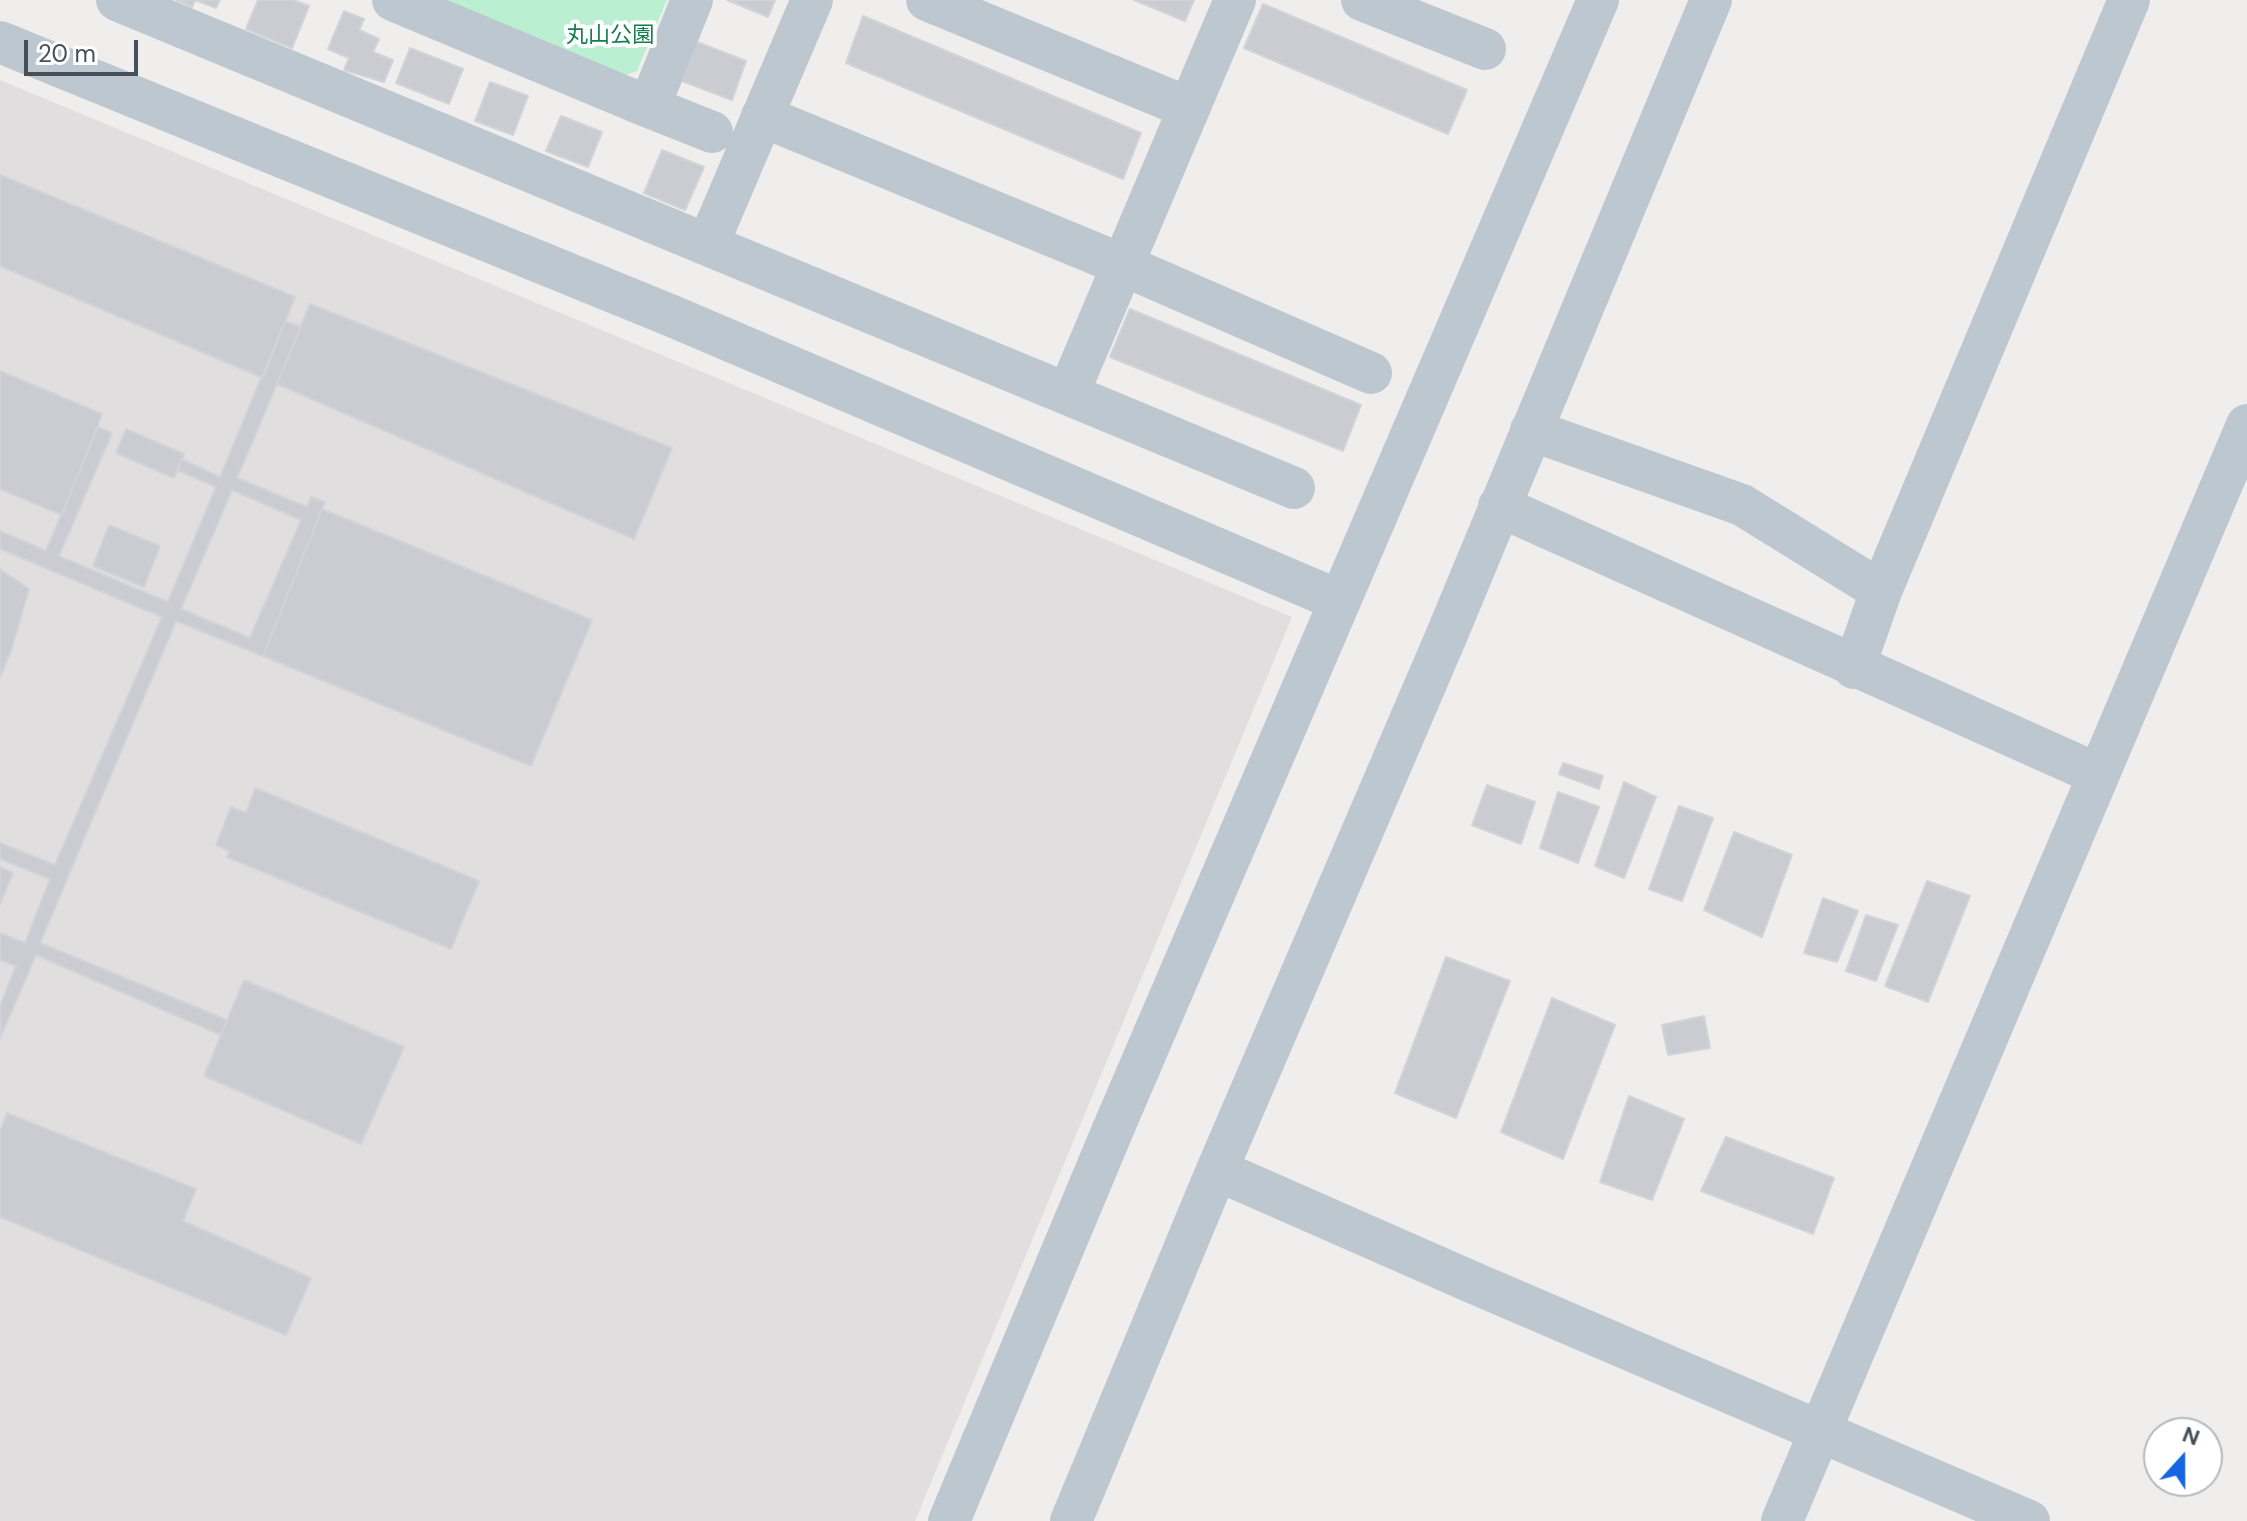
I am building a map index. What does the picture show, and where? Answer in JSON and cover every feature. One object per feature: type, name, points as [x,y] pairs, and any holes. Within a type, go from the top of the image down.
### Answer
[{"type":"street","points":[[117,0],[1294,488]]},
{"type":"street","points":[[393,0],[712,132]]},
{"type":"street","points":[[649,107],[692,0]]},
{"type":"street","points":[[708,244],[812,0]]},
{"type":"street","points":[[927,0],[1189,108]]},
{"type":"street","points":[[1068,394],[1235,0]]},
{"type":"street","points":[[1362,0],[1485,49]]},
{"type":"street","points":[[949,1521],[1120,1113],[1598,0]]},
{"type":"street","points":[[1071,1521],[1711,0]]},
{"type":"street","points":[[1854,668],[1881,591],[2129,0]]},
{"type":"street","points":[[0,42],[672,316],[1340,601]]},
{"type":"street","points":[[762,116],[1123,265],[1371,373]]},
{"type":"street","points":[[1782,1521],[2247,425]]},
{"type":"street","points":[[1531,430],[1742,505],[1881,591]]},
{"type":"street","points":[[1499,506],[1854,668],[2097,774]]},
{"type":"street","points":[[1217,1170],[2029,1521]]},
{"type":"shaded area","points":[[0,80],[1292,617],[915,1521],[0,1521]]},
{"type":"green space","name":"丸山公園","points":[[422,0],[667,0],[637,71],[614,79]]},
{"type":"building","points":[[176,0],[195,0],[192,7]]},
{"type":"building","points":[[195,0],[220,0],[216,8]]},
{"type":"building","points":[[258,0],[293,0],[309,6],[292,48],[246,29]]},
{"type":"building","points":[[727,0],[775,0],[768,17]]},
{"type":"building","points":[[1134,0],[1194,0],[1185,21]]},
{"type":"building","points":[[1263,4],[1467,90],[1448,134],[1244,48]]},
{"type":"building","points":[[344,11],[364,19],[359,30],[379,39],[373,52],[393,60],[384,82],[344,70],[349,58],[328,49]]},
{"type":"building","points":[[863,16],[1141,133],[1123,179],[846,63]]},
{"type":"building","points":[[697,42],[746,61],[732,100],[682,81]]},
{"type":"building","points":[[410,48],[463,69],[449,104],[396,83]]},
{"type":"building","points":[[490,82],[528,96],[513,135],[475,121]]},
{"type":"building","points":[[561,116],[602,132],[588,167],[546,151]]},
{"type":"building","points":[[662,150],[704,167],[685,210],[644,193]]},
{"type":"building","points":[[0,175],[295,297],[263,378],[0,266]]},
{"type":"building","points":[[310,304],[672,448],[634,539],[277,384]]},
{"type":"building","points":[[1130,309],[1361,405],[1343,451],[1110,357]]},
{"type":"building","points":[[285,321],[301,327],[237,478],[307,507],[311,497],[325,502],[263,656],[176,621],[40,943],[227,1020],[221,1035],[36,955],[0,1038],[0,1006],[16,966],[0,960],[0,933],[25,943],[50,879],[0,859],[0,843],[55,865],[162,617],[0,549],[0,531],[46,551],[98,427],[112,433],[59,556],[168,602],[216,487],[177,470],[181,459],[220,477]],"holes":[[[232,490],[301,520],[250,638],[181,609]]]},
{"type":"building","points":[[0,371],[102,414],[62,515],[0,489]]},
{"type":"building","points":[[126,429],[184,454],[174,478],[116,453]]},
{"type":"building","points":[[322,509],[592,620],[531,766],[263,656]]},
{"type":"building","points":[[109,525],[160,546],[144,587],[93,566]]},
{"type":"building","points":[[0,569],[29,589],[0,677]]},
{"type":"building","points":[[1563,763],[1603,776],[1599,789],[1559,774]]},
{"type":"building","points":[[1624,782],[1656,797],[1624,878],[1595,866]]},
{"type":"building","points":[[1487,785],[1535,802],[1521,844],[1472,825]]},
{"type":"building","points":[[255,788],[479,881],[451,949],[227,857],[230,851],[216,845],[231,807],[246,813]]},
{"type":"building","points":[[1558,792],[1599,807],[1578,863],[1540,848]]},
{"type":"building","points":[[1679,806],[1713,818],[1682,901],[1649,889]]},
{"type":"building","points":[[1734,832],[1792,855],[1762,937],[1704,910]]},
{"type":"building","points":[[0,867],[13,873],[0,904]]},
{"type":"building","points":[[1927,881],[1970,896],[1928,1002],[1885,986]]},
{"type":"building","points":[[1823,898],[1858,911],[1837,962],[1804,953]]},
{"type":"building","points":[[1866,915],[1898,925],[1876,981],[1846,971]]},
{"type":"building","points":[[1446,957],[1510,981],[1456,1118],[1395,1093]]},
{"type":"building","points":[[244,980],[404,1047],[361,1144],[204,1076]]},
{"type":"building","points":[[1552,998],[1615,1025],[1563,1159],[1501,1132]]},
{"type":"building","points":[[1704,1016],[1710,1048],[1668,1055],[1662,1025]]},
{"type":"building","points":[[1629,1096],[1684,1119],[1652,1200],[1600,1182]]},
{"type":"building","points":[[7,1113],[196,1189],[183,1221],[311,1278],[286,1335],[0,1217],[0,1131]]},
{"type":"building","points":[[1726,1137],[1834,1178],[1813,1234],[1701,1191]]}]
